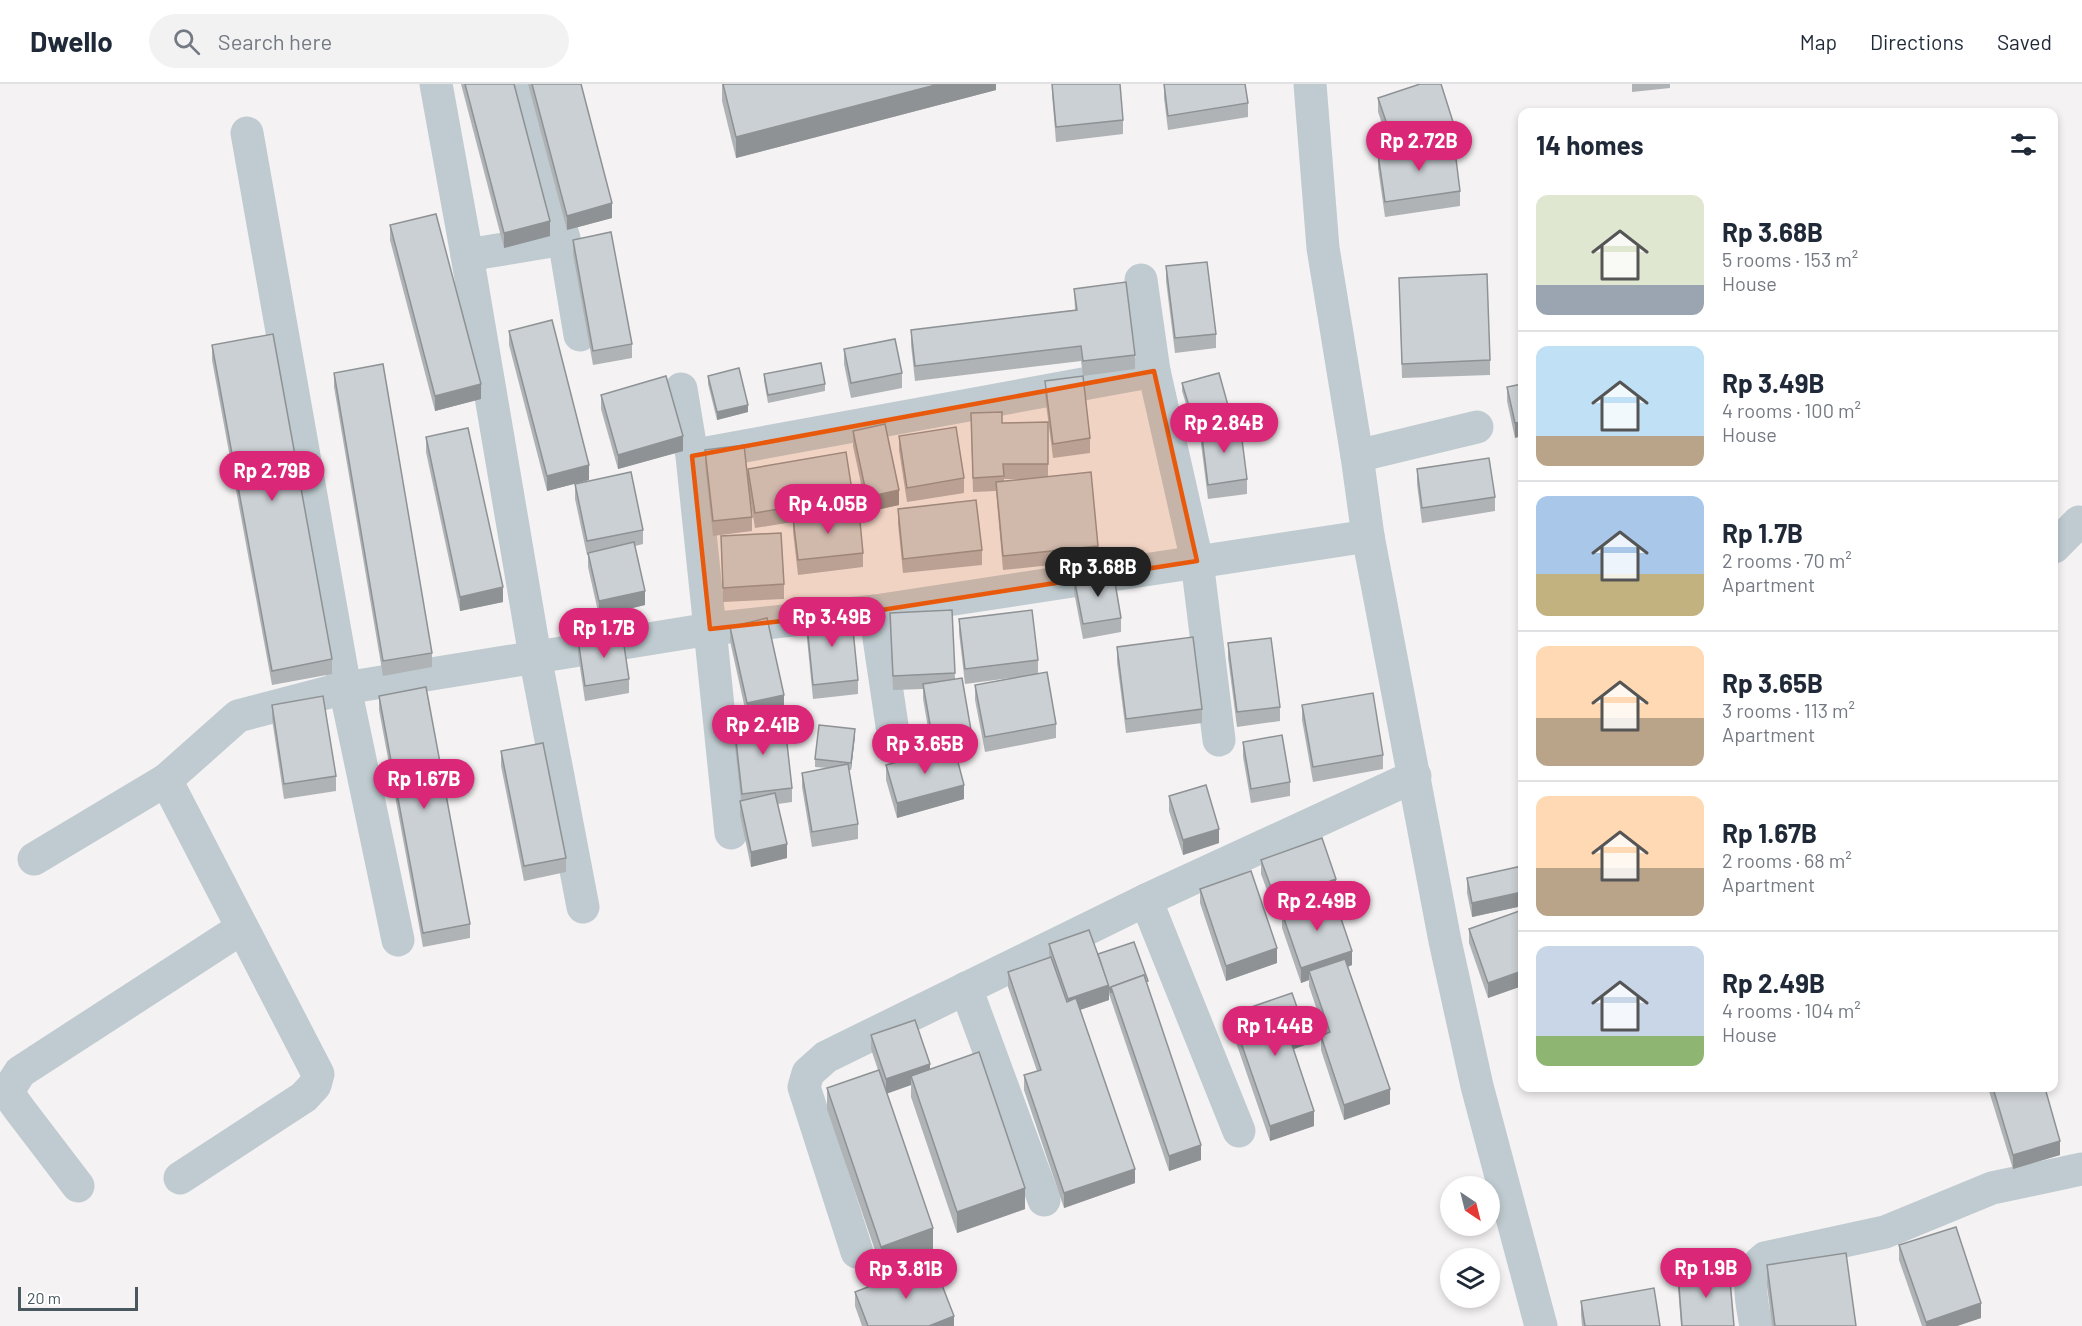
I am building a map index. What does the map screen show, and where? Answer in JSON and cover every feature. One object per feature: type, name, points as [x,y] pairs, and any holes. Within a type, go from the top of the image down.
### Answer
[{"type":"street","points":[[436,84],[535,656],[583,907]]},
{"type":"street","points":[[524,84],[564,238],[580,334]]},
{"type":"street","points":[[1310,84],[1323,248],[1368,536],[1445,940],[1477,1086],[1541,1326]]},
{"type":"street","points":[[247,133],[345,688],[398,940]]},
{"type":"street","points":[[467,255],[564,238]]},
{"type":"street","points":[[1141,280],[1154,371],[1197,561],[1219,740]]},
{"type":"street","points":[[692,456],[1154,371]]},
{"type":"street","points":[[681,389],[692,456],[731,833]]},
{"type":"street","points":[[1357,456],[1477,428]]},
{"type":"street","points":[[2058,543],[2079,522]]},
{"type":"street","points":[[34,859],[166,780],[238,716],[345,688],[710,629],[875,611],[1368,536]]},
{"type":"street","points":[[875,611],[894,739]]},
{"type":"street","points":[[857,1252],[804,1087],[808,1073],[826,1057],[1146,900],[1415,776]]},
{"type":"street","points":[[166,780],[318,1074],[315,1085],[303,1096],[180,1178]]},
{"type":"street","points":[[1146,900],[1239,1131]]},
{"type":"street","points":[[78,1186],[12,1099],[10,1088],[20,1072],[242,928]]},
{"type":"street","points":[[1445,940],[1478,930]]},
{"type":"street","points":[[966,987],[1044,1200]]},
{"type":"street","points":[[1756,1326],[1751,1290],[1752,1275],[1757,1264],[1765,1258],[1885,1232],[1992,1188],[2082,1169]]},
{"type":"highlighted area","points":[[1154,371],[1197,561],[875,611],[710,629],[692,456]]},
{"type":"building","points":[[465,84],[514,84],[550,221],[504,233]]},
{"type":"building","points":[[532,84],[581,84],[612,203],[567,216]]},
{"type":"building","points":[[723,84],[939,84],[736,137]]},
{"type":"building","points":[[1052,84],[1120,84],[1123,120],[1056,127]]},
{"type":"building","points":[[1164,84],[1245,84],[1248,103],[1168,116]]},
{"type":"building","points":[[1420,84],[1441,84],[1454,125],[1394,145],[1378,98]]},
{"type":"building","points":[[1454,143],[1460,191],[1385,202],[1378,154]]},
{"type":"building","points":[[436,214],[481,384],[435,396],[390,225]]},
{"type":"building","points":[[611,232],[632,344],[593,351],[573,240]]},
{"type":"building","points":[[1207,262],[1216,334],[1175,338],[1166,266]]},
{"type":"building","points":[[1487,274],[1490,360],[1402,364],[1399,278]]},
{"type":"building","points":[[1126,282],[1135,355],[1083,361],[1081,346],[915,366],[911,330],[1077,310],[1074,289]]},
{"type":"building","points":[[552,320],[589,465],[547,476],[509,331]]},
{"type":"building","points":[[273,334],[332,659],[272,671],[212,345]]},
{"type":"building","points":[[895,339],[902,373],[851,383],[844,349]]},
{"type":"building","points":[[821,363],[825,384],[768,395],[764,374]]},
{"type":"building","points":[[383,364],[432,653],[383,661],[334,373]]},
{"type":"building","points":[[739,368],[748,405],[717,412],[708,376]]},
{"type":"building","points":[[1219,373],[1229,409],[1193,419],[1182,383]]},
{"type":"building","points":[[666,376],[683,436],[618,455],[601,395]]},
{"type":"building","points":[[1083,376],[1090,438],[1053,444],[1045,381]]},
{"type":"building","points":[[1518,385],[1518,423],[1515,423],[1507,387]]},
{"type":"building","points":[[1002,412],[1002,423],[1048,422],[1048,464],[1003,464],[1004,476],[973,478],[971,413]]},
{"type":"building","points":[[885,424],[899,490],[867,497],[853,431]]},
{"type":"building","points":[[1240,424],[1247,479],[1208,485],[1201,429]]},
{"type":"building","points":[[956,427],[964,478],[907,488],[899,436]]},
{"type":"building","points":[[468,428],[503,587],[460,597],[426,437]]},
{"type":"building","points":[[744,445],[752,517],[713,521],[705,450]]},
{"type":"building","points":[[846,452],[853,497],[755,513],[748,469]]},
{"type":"building","points":[[1489,458],[1495,497],[1422,508],[1417,469]]},
{"type":"building","points":[[631,472],[643,530],[587,541],[575,484]]},
{"type":"building","points":[[1091,472],[1098,546],[1003,556],[996,482]]},
{"type":"building","points":[[976,500],[982,550],[903,559],[898,509]]},
{"type":"building","points":[[859,511],[863,553],[798,560],[793,518]]},
{"type":"building","points":[[781,533],[784,584],[723,588],[721,536]]},
{"type":"building","points":[[634,542],[645,591],[599,601],[588,553]]},
{"type":"building","points":[[1113,571],[1121,618],[1083,624],[1074,578]]},
{"type":"building","points":[[851,610],[858,680],[813,685],[806,615]]},
{"type":"building","points":[[952,610],[955,673],[893,676],[890,613]]},
{"type":"building","points":[[1032,610],[1038,660],[965,669],[959,619]]},
{"type":"building","points":[[767,618],[784,695],[747,703],[730,627]]},
{"type":"building","points":[[622,632],[629,679],[585,686],[578,639]]},
{"type":"building","points":[[1193,637],[1202,709],[1126,719],[1117,647]]},
{"type":"building","points":[[1271,638],[1280,707],[1237,712],[1228,643]]},
{"type":"building","points":[[1047,672],[1056,724],[985,737],[975,685]]},
{"type":"building","points":[[962,678],[971,730],[932,736],[923,684]]},
{"type":"building","points":[[426,687],[470,924],[423,933],[379,696]]},
{"type":"building","points":[[1373,693],[1383,755],[1313,767],[1302,705]]},
{"type":"building","points":[[323,696],[336,776],[284,784],[272,705]]},
{"type":"building","points":[[784,717],[792,788],[742,794],[734,723]]},
{"type":"building","points":[[819,725],[855,729],[851,763],[815,759]]},
{"type":"building","points":[[1282,735],[1290,782],[1251,789],[1243,742]]},
{"type":"building","points":[[543,743],[566,858],[524,866],[501,751]]},
{"type":"building","points":[[954,747],[964,785],[897,803],[886,765]]},
{"type":"building","points":[[848,764],[858,824],[812,832],[802,773]]},
{"type":"building","points":[[1206,785],[1219,829],[1183,840],[1169,796]]},
{"type":"building","points":[[775,793],[787,844],[751,852],[740,801]]},
{"type":"building","points":[[1322,838],[1336,879],[1276,901],[1261,860]]},
{"type":"building","points":[[1518,867],[1518,893],[1472,903],[1467,878]]},
{"type":"building","points":[[1251,871],[1277,948],[1226,966],[1200,889]]},
{"type":"building","points":[[1333,895],[1352,951],[1301,968],[1282,913]]},
{"type":"building","points":[[1518,911],[1518,972],[1488,983],[1469,929]]},
{"type":"building","points":[[1089,930],[1109,985],[1068,999],[1049,944]]},
{"type":"building","points":[[1134,942],[1148,981],[1146,982],[1144,975],[1111,987],[1111,993],[1098,954]]},
{"type":"building","points":[[1051,957],[1067,1002],[1076,998],[1135,1169],[1064,1193],[1024,1075],[1041,1070],[1008,972]]},
{"type":"building","points":[[1345,959],[1390,1089],[1344,1105],[1321,1036],[1330,1032],[1309,971]]},
{"type":"building","points":[[1144,975],[1201,1145],[1169,1156],[1111,987]]},
{"type":"building","points":[[1292,993],[1305,1030],[1289,1036],[1314,1111],[1270,1126],[1231,1014]]},
{"type":"building","points":[[915,1020],[930,1064],[886,1079],[871,1035]]},
{"type":"building","points":[[979,1052],[1025,1188],[957,1212],[911,1076]]},
{"type":"building","points":[[879,1070],[933,1228],[881,1247],[827,1088]]},
{"type":"building","points":[[1994,1092],[2046,1092],[2060,1141],[2013,1155]]},
{"type":"building","points":[[1956,1227],[1981,1303],[1926,1322],[1899,1245]]},
{"type":"building","points":[[1846,1253],[1856,1326],[1775,1326],[1767,1265]]},
{"type":"building","points":[[933,1262],[954,1316],[929,1326],[868,1326],[855,1292]]},
{"type":"building","points":[[1729,1269],[1734,1326],[1682,1326],[1678,1273]]},
{"type":"building","points":[[1654,1288],[1660,1326],[1585,1326],[1581,1301]]}]
